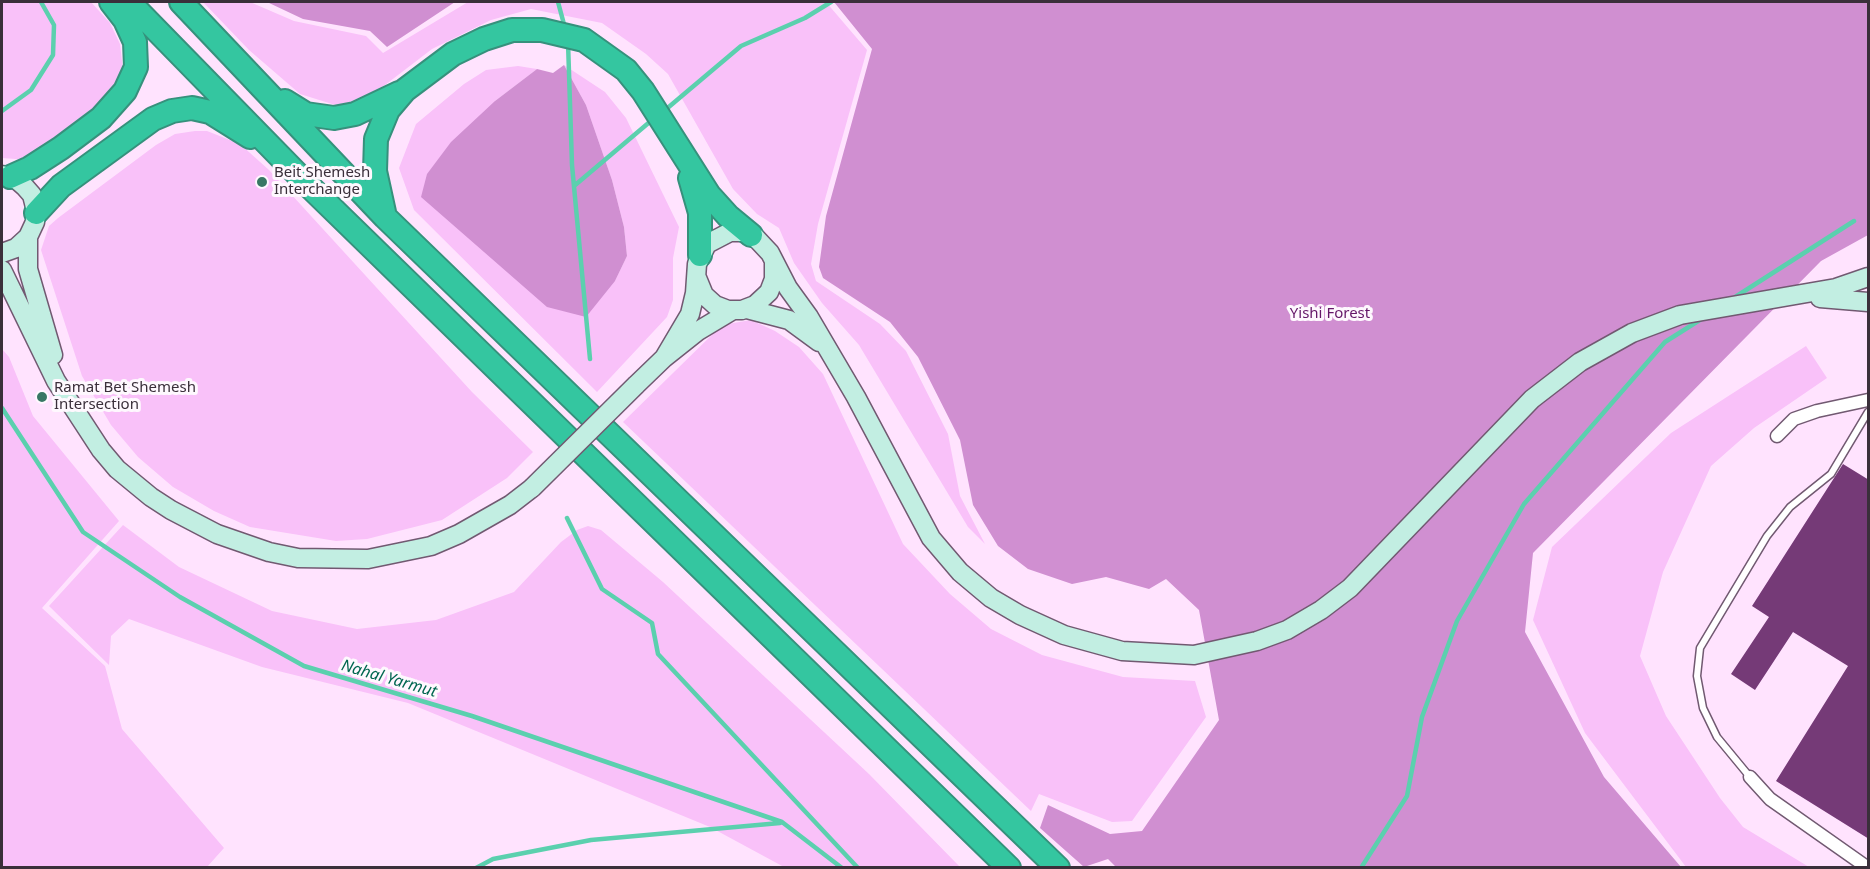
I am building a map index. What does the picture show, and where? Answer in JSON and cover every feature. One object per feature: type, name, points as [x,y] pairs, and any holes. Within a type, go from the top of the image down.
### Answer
[{"type":"highway","points":[[6,176],[30,168],[61,148],[101,118],[125,91],[136,67],[135,42],[111,2]]},
{"type":"highway","points":[[129,2],[306,183],[1009,867]]},
{"type":"highway","points":[[181,2],[386,217],[1058,867]]},
{"type":"highway","points":[[253,78],[306,114],[323,118],[355,114],[405,90],[453,54],[484,39],[512,30],[563,33],[584,40],[626,70],[644,91],[683,156],[719,207],[752,235]]},
{"type":"highway","points":[[386,217],[376,177],[376,139],[388,110],[405,90]]},
{"type":"highway","points":[[36,213],[61,186],[153,119],[172,111],[192,108],[210,112],[243,132],[306,183]]},
{"type":"highway","points":[[683,156],[700,213],[700,255]]},
{"type":"main road","points":[[6,176],[29,191],[36,213],[35,222],[28,237],[27,258],[32,289],[54,361],[73,408]]},
{"type":"main road","points":[[664,358],[690,314],[700,255],[707,244],[721,234],[734,232],[752,235],[765,245],[856,397],[931,538],[960,572],[991,598],[1042,627],[1093,644],[1156,654],[1194,655],[1257,641],[1287,630],[1321,610],[1358,580],[1532,399],[1580,362],[1632,333],[1680,315],[1785,295],[1836,288],[1869,277]]},
{"type":"main road","points":[[2,253],[16,248],[28,237]]},
{"type":"main road","points":[[2,296],[50,369],[84,428],[117,469],[171,510],[243,544],[298,558],[368,559],[431,546],[487,520],[531,488],[664,358],[711,321],[759,302],[771,288],[775,274],[774,261]]},
{"type":"main road","points":[[2,270],[50,369]]},
{"type":"main road","points":[[697,278],[702,291],[711,302],[789,320],[810,333],[830,355]]},
{"type":"main road","points":[[1785,295],[1869,302]]},
{"type":"street","points":[[1777,436],[1794,419],[1816,411],[1869,400]]},
{"type":"street","points":[[1750,777],[1770,800],[1868,867]]},
{"type":"lane","points":[[1750,777],[1717,737],[1703,708],[1697,676],[1700,648],[1767,536],[1790,507],[1831,474],[1865,429],[1869,412]]},
{"type":"shaded area","points":[[2,2],[91,2],[110,23],[120,44],[124,79],[99,111],[29,160],[2,158]]},
{"type":"shaded area","points":[[203,2],[250,2],[294,21],[366,36],[383,53],[468,2],[826,2],[867,50],[818,224],[811,264],[816,281],[880,324],[906,351],[948,434],[960,496],[985,544],[968,527],[859,345],[822,303],[794,263],[779,228],[757,214],[733,189],[668,74],[646,54],[602,23],[531,9],[491,20],[432,49],[372,95],[345,108],[300,94],[249,50]]},
{"type":"shaded area","points":[[564,65],[605,92],[626,118],[679,227],[673,258],[673,300],[667,317],[597,392],[414,210],[399,168],[416,124],[464,84],[486,70],[518,66],[537,69],[495,101],[615,281],[627,256],[624,227],[612,180],[586,105]]},
{"type":"shaded area","points":[[207,131],[240,144],[269,170],[472,392],[533,452],[507,478],[442,520],[367,539],[336,541],[250,527],[214,511],[173,487],[138,457],[111,425],[82,376],[41,250],[49,226],[58,218],[156,145],[175,134]]},
{"type":"shaded area","points":[[751,320],[775,331],[799,347],[823,374],[903,544],[950,594],[991,629],[1042,655],[1123,677],[1195,681],[1206,717],[1132,821],[1112,822],[1039,794],[1031,811],[623,422],[722,325]]},
{"type":"shaded area","points":[[1806,346],[1827,378],[1754,428],[1711,466],[1663,572],[1640,656],[1666,716],[1720,798],[1743,827],[1809,867],[1686,867],[1585,733],[1533,620],[1552,547],[1671,433]]},
{"type":"shaded area","points":[[2,349],[9,357],[33,416],[119,521],[42,608],[105,666],[122,729],[224,848],[207,867],[2,867]]},
{"type":"shaded area","points":[[123,525],[179,567],[272,611],[357,629],[436,620],[514,592],[561,542],[577,530],[588,526],[601,530],[663,582],[869,774],[960,867],[784,867],[710,827],[408,703],[262,667],[129,619],[111,636],[109,665],[49,606]]},
{"type":"green space","points":[[267,2],[455,2],[387,47],[370,31],[303,19]]},
{"type":"green space","name":"Yishi Forest","points":[[834,2],[1868,2],[1868,235],[1821,261],[1533,553],[1525,632],[1604,777],[1681,867],[1117,868],[1108,859],[1084,867],[1040,828],[1048,805],[1110,834],[1142,831],[1219,720],[1199,610],[1166,579],[1149,589],[1106,577],[1072,584],[1028,569],[998,546],[973,505],[960,440],[918,357],[890,322],[823,278],[819,267],[826,216],[872,49]]},
{"type":"green space","points":[[564,65],[586,105],[612,180],[624,227],[627,256],[615,281],[586,317],[547,307],[421,197],[427,174],[451,142],[495,101],[537,69],[553,73]]},
{"type":"building","points":[[1843,464],[1869,480],[1869,839],[1776,781],[1848,666],[1793,632],[1755,690],[1731,674],[1769,617],[1752,606]]},
{"type":"waterway","points":[[2,111],[31,90],[53,55],[54,25],[41,2]]},
{"type":"waterway","points":[[558,2],[565,28]]},
{"type":"waterway","points":[[664,111],[741,46],[805,18],[831,2]]},
{"type":"waterway","points":[[568,42],[572,165],[590,359]]},
{"type":"waterway","points":[[574,186],[652,120]]},
{"type":"waterway","points":[[1732,299],[1854,221]]},
{"type":"waterway","points":[[1361,868],[1407,796],[1422,717],[1457,621],[1524,504],[1665,342],[1703,318]]},
{"type":"waterway","name":"Nahal Yarmut","points":[[2,408],[83,532],[180,597],[304,666],[472,716],[782,822],[842,868]]},
{"type":"waterway","points":[[567,518],[602,589],[652,623],[658,654],[858,868]]},
{"type":"waterway","points":[[476,868],[493,859],[591,840],[780,823]]},
{"type":"place","name":"Beit Shemesh Interchange","points":[[262,182]]},
{"type":"place","name":"Ramat Bet Shemesh Intersection","points":[[42,397]]}]
